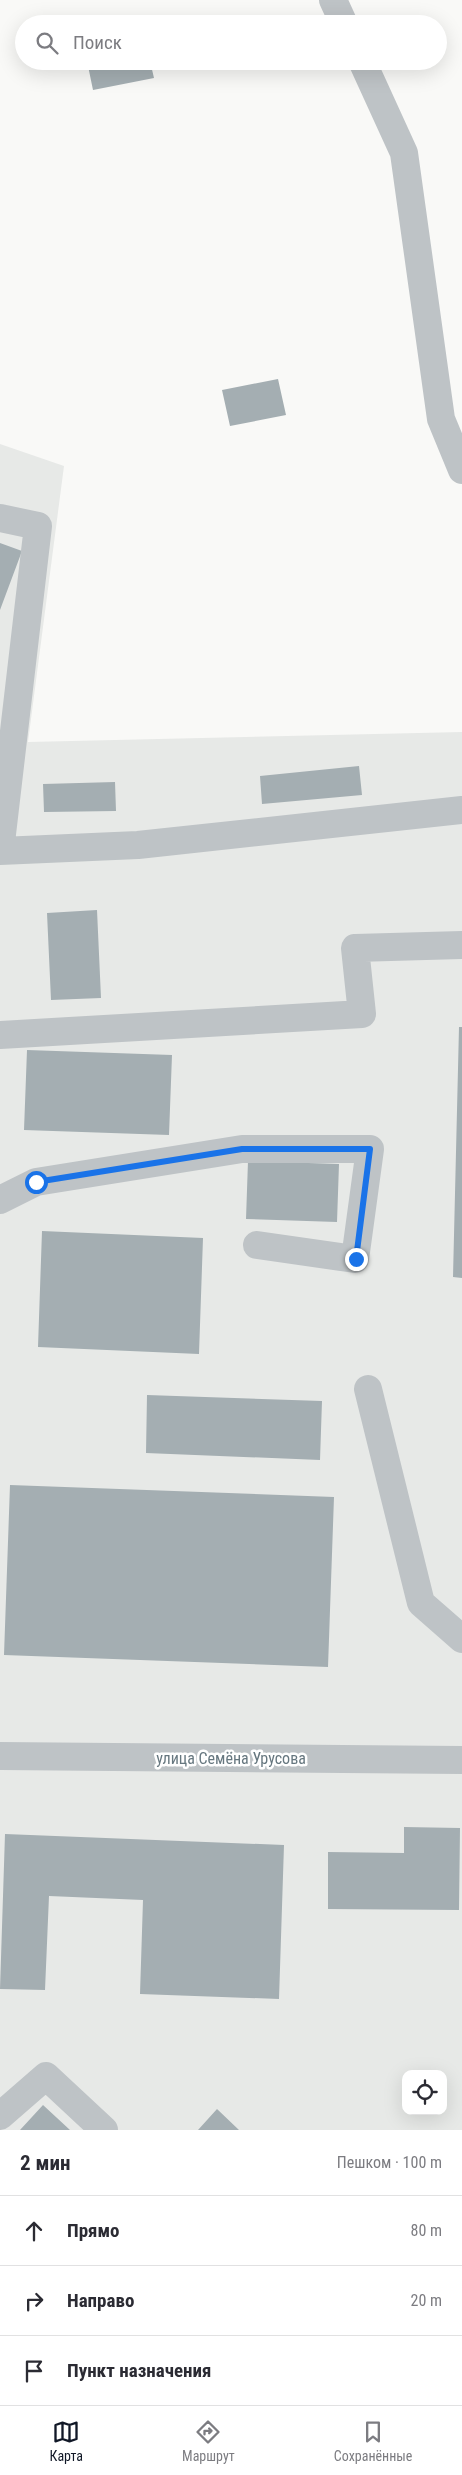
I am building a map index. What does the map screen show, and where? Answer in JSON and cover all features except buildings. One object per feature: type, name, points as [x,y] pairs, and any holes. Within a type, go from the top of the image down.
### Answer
[{"type":"street","points":[[333,0],[340,15]]},
{"type":"street","points":[[366,70],[404,152],[441,419],[462,470]]},
{"type":"street","points":[[0,518],[38,526],[0,850],[138,845],[462,810]]},
{"type":"street","points":[[0,1035],[362,1014],[354,948],[462,945]]},
{"type":"street","points":[[0,1200],[36,1182],[242,1149],[370,1149],[356,1259],[257,1245]]},
{"type":"street","points":[[368,1389],[420,1603],[462,1639]]},
{"type":"street","name":"улица Семёна Урусова","points":[[0,1756],[462,1760]]},
{"type":"street","points":[[0,2116],[46,2076],[104,2130]]},
{"type":"shaded area","points":[[0,444],[64,466],[28,742],[462,732],[462,2130],[0,2130]]},
{"type":"route","points":[[36,1182],[242,1149],[370,1149],[356,1259]]}]
